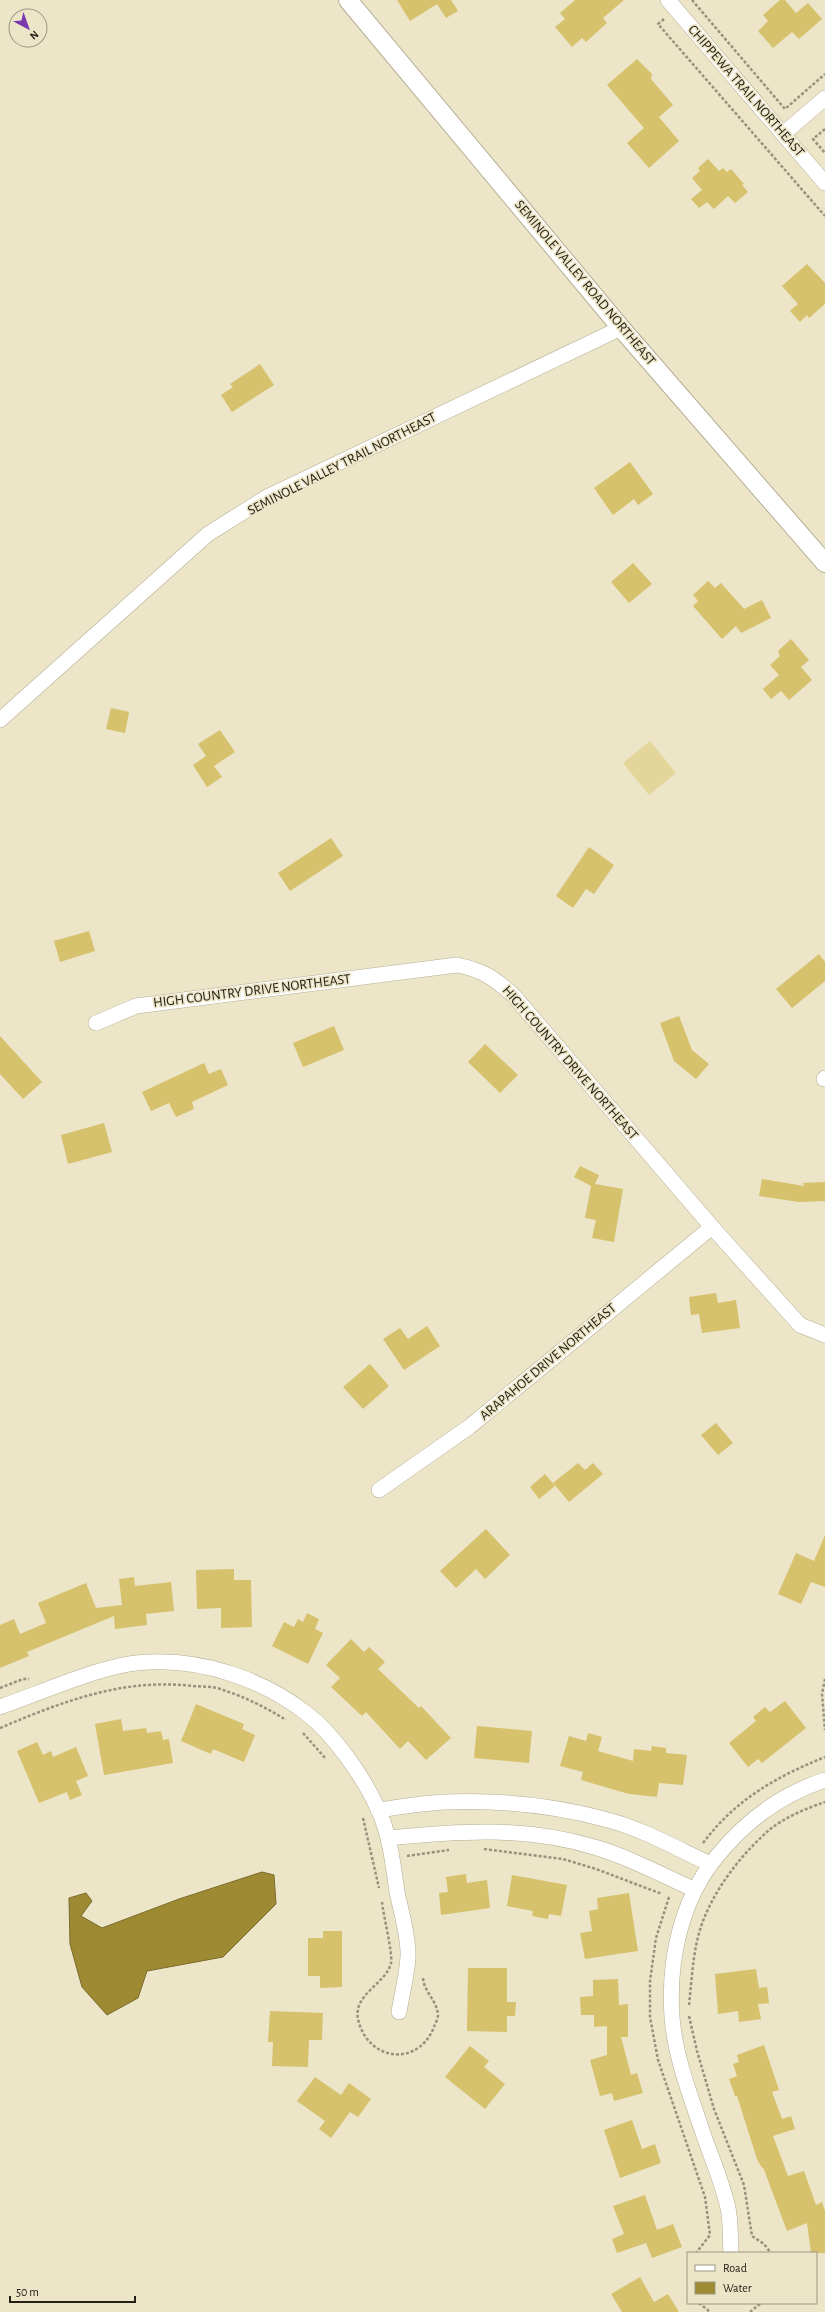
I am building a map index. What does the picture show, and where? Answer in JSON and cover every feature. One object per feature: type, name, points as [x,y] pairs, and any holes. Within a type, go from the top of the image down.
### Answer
[{"type":"street","name":"SEMINOLE VALLEY ROAD NORTHEAST","points":[[348,0],[621,328],[825,563]]},
{"type":"street","name":"CHIPPEWA TRAIL NORTHEAST","points":[[670,3],[825,183]]},
{"type":"street","points":[[783,134],[825,98]]},
{"type":"street","name":"SEMINOLE VALLEY TRAIL NORTHEAST","points":[[0,720],[208,534],[267,497],[621,328]]},
{"type":"street","name":"HIGH COUNTRY DRIVE NORTHEAST","points":[[96,1023],[136,1006],[457,965],[475,968],[494,978],[512,995],[712,1227],[800,1325],[825,1336]]},
{"type":"street","name":"ARAPAHOE DRIVE NORTHEAST","points":[[379,1490],[469,1427],[712,1227]]},
{"type":"street","points":[[0,1707],[108,1669],[149,1662],[194,1664],[237,1676],[275,1692],[307,1713],[337,1745],[362,1778],[378,1810],[388,1838],[408,1956],[399,2012]]},
{"type":"street","points":[[731,2252],[728,2208],[681,2066],[672,2018],[672,1972],[678,1935],[694,1890],[710,1864],[735,1834],[764,1809],[807,1786],[825,1780]]},
{"type":"street","points":[[378,1810],[443,1802],[498,1801],[553,1808],[606,1819],[658,1840],[710,1864]]},
{"type":"street","points":[[388,1838],[448,1832],[495,1830],[550,1837],[594,1847],[646,1867],[694,1890]]},
{"type":"path","points":[[692,0],[785,109],[825,74]]},
{"type":"path","points":[[670,3],[666,17],[658,24],[825,216]]},
{"type":"path","points":[[825,129],[813,139],[825,154]]},
{"type":"path","points":[[0,1688],[24,1679],[31,1679]]},
{"type":"path","points":[[825,1679],[822,1694],[825,1730]]},
{"type":"path","points":[[0,1728],[66,1701],[121,1687],[165,1683],[222,1689],[272,1712],[292,1724]]},
{"type":"path","points":[[298,1728],[329,1762]]},
{"type":"path","points":[[696,1841],[703,1844],[716,1826],[742,1802],[784,1774],[825,1757]]},
{"type":"path","points":[[770,2252],[764,2244],[752,2236],[744,2185],[714,2109],[697,2051],[688,2011],[694,1965],[702,1922],[717,1891],[734,1868],[769,1830],[809,1808],[825,1802]]},
{"type":"path","points":[[362,1813],[372,1848],[391,1962],[384,1976],[367,1992],[360,2004],[358,2017],[361,2030],[372,2047],[386,2053],[403,2055],[419,2048],[430,2037],[438,2016],[433,1997],[423,1985],[423,1970]]},
{"type":"path","points":[[483,1849],[563,1859],[596,1868],[670,1897],[656,1938],[650,1981],[650,2017],[658,2060],[705,2197],[710,2235],[697,2252]]},
{"type":"path","points":[[407,1864],[406,1856],[452,1850]]},
{"type":"path","points":[[700,2304],[710,2312]]},
{"type":"path","points":[[750,2312],[760,2304]]},
{"type":"shaded area","points":[[650,741],[676,773],[649,795],[623,763]]},
{"type":"water","points":[[262,1872],[274,1875],[276,1904],[223,1957],[147,1971],[138,1998],[107,2015],[82,1987],[70,1944],[69,1898],[86,1893],[92,1901],[81,1916],[102,1928],[179,1899]]},
{"type":"building","points":[[397,0],[451,0],[458,11],[446,18],[437,4],[410,21]]},
{"type":"building","points":[[575,0],[624,0],[603,18],[607,23],[586,42],[582,38],[572,47],[555,27],[565,19],[560,13]]},
{"type":"building","points":[[780,0],[785,0],[796,13],[808,3],[822,19],[799,39],[792,32],[773,48],[758,31],[768,21],[763,15]]},
{"type":"building","points":[[637,59],[652,74],[651,79],[673,105],[659,117],[679,141],[649,168],[627,143],[644,128],[607,85]]},
{"type":"building","points":[[708,159],[719,171],[723,168],[727,172],[731,169],[744,184],[742,185],[748,192],[735,203],[728,196],[714,209],[707,202],[699,208],[691,199],[702,190],[692,178],[700,171],[698,168]]},
{"type":"building","points":[[807,264],[825,283],[825,304],[809,318],[807,315],[800,322],[790,311],[798,304],[782,286]]},
{"type":"building","points":[[260,364],[274,385],[232,412],[221,395],[233,387],[230,384]]},
{"type":"building","points":[[630,462],[653,494],[638,505],[634,499],[613,515],[594,488]]},
{"type":"building","points":[[633,563],[652,584],[629,603],[611,582]]},
{"type":"building","points":[[708,581],[715,588],[721,583],[744,609],[762,600],[771,618],[741,633],[736,626],[722,639],[693,606],[698,601],[693,595]]},
{"type":"building","points":[[791,639],[809,660],[801,667],[812,680],[789,700],[781,691],[771,699],[763,689],[779,675],[770,665],[780,656],[778,651]]},
{"type":"building","points":[[111,708],[129,712],[125,733],[106,729]]},
{"type":"building","points":[[220,730],[235,752],[214,766],[222,777],[207,787],[193,765],[206,756],[198,744]]},
{"type":"building","points":[[331,838],[343,856],[290,891],[278,873]]},
{"type":"building","points":[[589,847],[614,865],[594,894],[586,889],[573,908],[556,896]]},
{"type":"building","points":[[89,931],[95,951],[60,962],[54,941]]},
{"type":"building","points":[[819,954],[825,962],[825,981],[792,1008],[776,989]]},
{"type":"building","points":[[679,1016],[692,1050],[709,1064],[696,1079],[674,1061],[660,1023]]},
{"type":"building","points":[[334,1026],[344,1050],[303,1067],[293,1043]]},
{"type":"building","points":[[0,1036],[42,1082],[23,1099],[0,1074]]},
{"type":"building","points":[[485,1044],[518,1075],[500,1093],[468,1062]]},
{"type":"building","points":[[204,1063],[209,1074],[221,1069],[228,1085],[192,1102],[194,1109],[176,1117],[169,1103],[151,1111],[142,1092]]},
{"type":"building","points":[[104,1123],[112,1152],[68,1164],[61,1135]]},
{"type":"building","points":[[580,1166],[599,1175],[595,1184],[623,1189],[614,1242],[592,1238],[596,1220],[585,1218],[591,1186],[574,1177]]},
{"type":"building","points":[[762,1179],[804,1186],[803,1183],[825,1182],[825,1201],[799,1202],[759,1196]]},
{"type":"building","points":[[716,1293],[718,1303],[736,1300],[740,1328],[702,1333],[699,1314],[691,1315],[689,1297]]},
{"type":"building","points":[[427,1326],[440,1346],[404,1370],[383,1339],[400,1328],[408,1339]]},
{"type":"building","points":[[370,1364],[389,1386],[363,1409],[343,1387]]},
{"type":"building","points":[[716,1423],[733,1443],[718,1455],[701,1435]]},
{"type":"building","points":[[578,1463],[585,1470],[593,1463],[603,1474],[569,1502],[553,1483]]},
{"type":"building","points":[[545,1474],[555,1486],[539,1499],[530,1487]]},
{"type":"building","points":[[486,1529],[510,1555],[485,1579],[476,1569],[456,1588],[440,1571]]},
{"type":"building","points":[[825,1535],[825,1587],[811,1582],[801,1604],[778,1594],[796,1553],[814,1561]]},
{"type":"building","points":[[234,1569],[234,1580],[251,1580],[252,1627],[221,1628],[221,1608],[197,1609],[196,1570]]},
{"type":"building","points":[[134,1577],[135,1586],[171,1582],[174,1611],[146,1614],[147,1625],[115,1629],[114,1616],[27,1652],[29,1656],[0,1668],[0,1625],[14,1619],[20,1634],[46,1623],[38,1603],[86,1583],[96,1608],[122,1605],[119,1579]]},
{"type":"building","points":[[307,1613],[319,1619],[315,1629],[323,1633],[308,1664],[272,1646],[284,1622],[294,1627],[298,1619],[303,1622]]},
{"type":"building","points":[[351,1639],[364,1652],[369,1647],[385,1662],[378,1669],[419,1708],[421,1706],[451,1738],[426,1760],[408,1741],[400,1749],[366,1712],[362,1716],[331,1687],[340,1678],[326,1665]]},
{"type":"building","points":[[785,1701],[806,1728],[762,1763],[758,1759],[748,1767],[729,1743],[756,1721],[753,1717],[765,1707],[770,1712]]},
{"type":"building","points":[[196,1704],[244,1724],[242,1729],[255,1735],[244,1762],[213,1749],[211,1754],[181,1741]]},
{"type":"building","points":[[121,1719],[123,1731],[146,1728],[147,1733],[161,1731],[163,1740],[169,1739],[173,1763],[104,1775],[95,1724]]},
{"type":"building","points":[[477,1726],[532,1731],[529,1763],[474,1758]]},
{"type":"building","points":[[588,1733],[602,1737],[598,1751],[633,1761],[634,1749],[651,1751],[652,1746],[666,1748],[666,1753],[687,1755],[683,1785],[659,1783],[657,1797],[629,1794],[581,1780],[583,1772],[560,1766],[569,1736],[586,1741]]},
{"type":"building","points":[[37,1742],[43,1755],[51,1751],[53,1757],[76,1747],[88,1776],[76,1781],[82,1795],[70,1800],[67,1792],[39,1803],[17,1751]]},
{"type":"building","points":[[466,1874],[467,1883],[487,1880],[490,1908],[441,1915],[439,1893],[448,1892],[446,1877]]},
{"type":"building","points":[[512,1875],[567,1885],[561,1916],[549,1914],[548,1919],[532,1916],[533,1911],[507,1906]]},
{"type":"building","points":[[629,1893],[638,1951],[585,1959],[580,1933],[592,1931],[589,1911],[598,1909],[597,1898]]},
{"type":"building","points":[[323,1931],[342,1931],[342,1987],[320,1988],[320,1976],[308,1976],[308,1938],[323,1938]]},
{"type":"building","points":[[468,1968],[507,1968],[507,2002],[516,2002],[515,2016],[507,2016],[507,2032],[467,2031]]},
{"type":"building","points":[[756,1969],[759,1988],[767,1987],[769,2003],[758,2004],[761,2019],[739,2022],[738,2011],[718,2014],[715,1974]]},
{"type":"building","points":[[618,1979],[619,2005],[628,2004],[628,2037],[621,2037],[631,2075],[637,2073],[643,2093],[614,2101],[612,2093],[600,2096],[590,2060],[607,2055],[607,2026],[594,2027],[594,2015],[581,2015],[580,1997],[593,1996],[593,1980]]},
{"type":"building","points":[[270,2011],[323,2013],[322,2040],[309,2040],[308,2067],[272,2066],[273,2042],[268,2042]]},
{"type":"building","points":[[764,2045],[779,2090],[772,2092],[782,2119],[791,2116],[795,2129],[773,2136],[788,2176],[804,2171],[816,2205],[822,2202],[825,2211],[825,2253],[811,2252],[807,2223],[787,2231],[763,2167],[762,2168],[757,2159],[737,2096],[735,2096],[729,2079],[737,2076],[733,2064],[739,2062],[737,2055]]},
{"type":"building","points":[[470,2046],[489,2061],[484,2067],[505,2084],[485,2109],[445,2077]]},
{"type":"building","points":[[315,2077],[341,2095],[349,2083],[371,2099],[358,2117],[350,2112],[331,2138],[319,2129],[325,2121],[297,2101]]},
{"type":"building","points":[[632,2120],[642,2149],[655,2144],[661,2163],[620,2178],[604,2130]]},
{"type":"building","points":[[645,2195],[657,2230],[673,2224],[682,2247],[652,2258],[646,2243],[617,2253],[612,2239],[624,2234],[613,2206]]},
{"type":"building","points":[[640,2277],[654,2302],[668,2294],[679,2312],[622,2312],[611,2294]]}]
